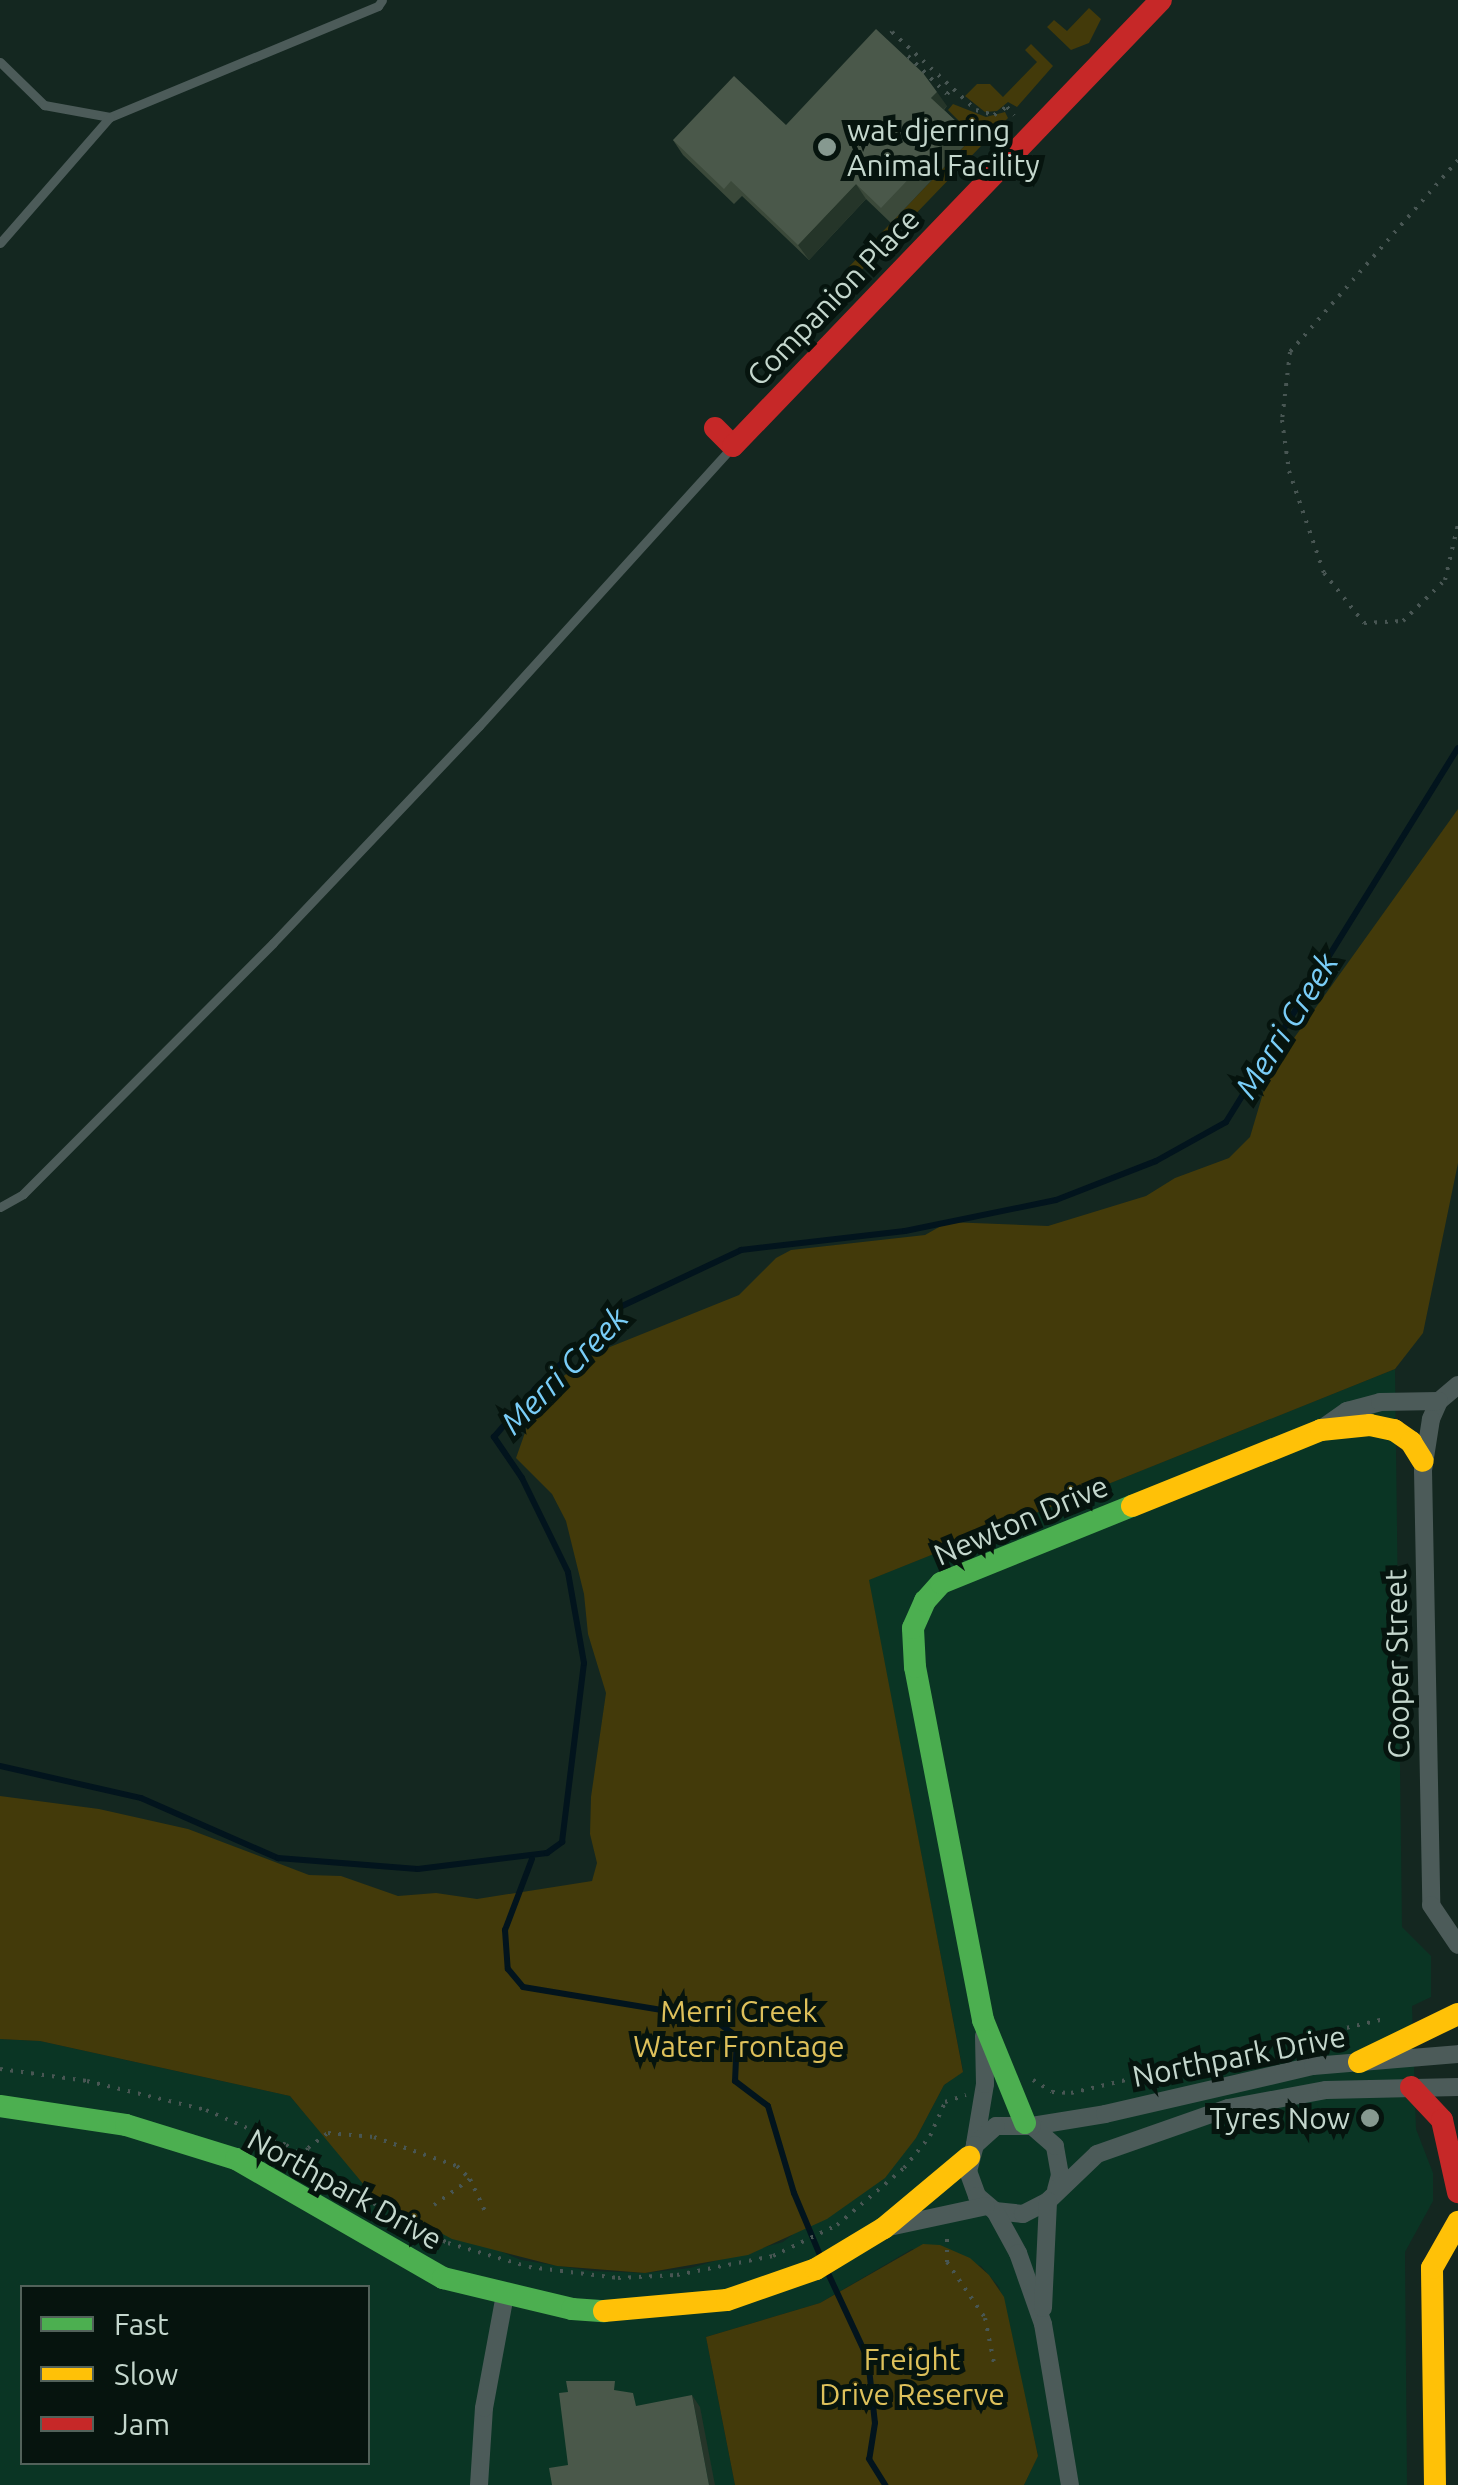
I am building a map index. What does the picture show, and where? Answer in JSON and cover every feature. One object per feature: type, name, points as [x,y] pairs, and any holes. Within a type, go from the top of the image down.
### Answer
[{"type":"street","name":"Companion Place","points":[[733,446],[1161,0]]},
{"type":"street","points":[[715,428],[733,446]]},
{"type":"street","points":[[1439,1401],[1458,1385]]},
{"type":"street","name":"Newton Drive","points":[[972,2151],[985,2084],[984,2020],[915,1667],[911,1641],[915,1617],[942,1583],[1320,1430],[1347,1411],[1380,1402],[1439,1401]]},
{"type":"street","name":"Cooper Street","points":[[1439,1401],[1426,1436],[1424,1461],[1431,1905],[1458,1945]]},
{"type":"street","name":"Newton Drive","points":[[1320,1430],[1370,1426],[1394,1430],[1411,1442],[1424,1461]]},
{"type":"street","points":[[1359,2062],[1458,2014]]},
{"type":"street","name":"Newton Drive","points":[[984,2020],[1029,2124]]},
{"type":"street","name":"Northpark Drive","points":[[1029,2124],[1105,2114],[1258,2076],[1458,2054]]},
{"type":"street","points":[[1411,2087],[1442,2120],[1458,2192]]},
{"type":"street","name":"Northpark Drive","points":[[1052,2195],[1080,2166],[1115,2145],[1228,2108],[1326,2090],[1458,2087]]},
{"type":"street","name":"Northpark Drive","points":[[0,2106],[126,2124],[236,2159],[288,2186],[401,2258],[443,2278],[572,2309],[644,2311],[727,2300],[791,2280],[884,2228],[972,2151]]},
{"type":"street","points":[[1043,2324],[1052,2195],[1060,2160],[1055,2146],[1029,2124],[996,2126],[972,2151],[970,2184],[991,2209],[1026,2271],[1043,2324],[1070,2485]]},
{"type":"street","points":[[991,2209],[1024,2214],[1052,2195]]},
{"type":"street","name":"Northpark Drive","points":[[884,2228],[991,2209]]},
{"type":"street","points":[[1434,2485],[1432,2268],[1458,2222]]},
{"type":"street","points":[[480,2485],[484,2408],[505,2295]]},
{"type":"lane","points":[[0,243],[110,117],[378,6],[382,0]]},
{"type":"lane","points":[[0,62],[44,106],[110,117]]},
{"type":"lane","points":[[0,1208],[23,1194],[273,943],[479,726],[733,446]]},
{"type":"path","points":[[884,41],[892,32],[950,92]]},
{"type":"path","points":[[936,95],[938,92],[905,60],[908,56],[980,113],[994,114],[1007,107],[1014,114]]},
{"type":"path","points":[[941,100],[950,92]]},
{"type":"path","points":[[1458,160],[1290,352],[1282,420],[1289,471],[1324,572],[1364,623],[1403,621],[1444,580],[1458,524]]},
{"type":"path","points":[[1018,2084],[1031,2079],[1052,2092],[1071,2094],[1387,2019]]},
{"type":"path","points":[[0,2069],[87,2081],[188,2105],[264,2133],[304,2155],[396,2218],[467,2250],[529,2267],[591,2276],[656,2277],[782,2254],[837,2225],[904,2168],[930,2136],[950,2098],[972,2095]]},
{"type":"path","points":[[288,2186],[317,2138],[343,2132],[406,2145],[443,2158],[470,2179],[486,2214]]},
{"type":"path","points":[[434,2205],[470,2179]]},
{"type":"path","points":[[947,2239],[947,2262],[986,2318],[994,2368]]},
{"type":"shaded area","points":[[1395,1369],[1402,1927],[1431,1956],[1431,1997],[1412,2006],[1416,2129],[1433,2173],[1433,2201],[1405,2252],[1407,2485],[1024,2485],[1038,2455],[999,2287],[981,2266],[912,2249],[820,2303],[706,2337],[735,2485],[0,2485],[0,2039],[40,2041],[290,2096],[375,2197],[521,2260],[592,2271],[645,2273],[690,2268],[783,2242],[916,2138],[944,2085],[963,2071],[868,1580]]},
{"type":"green space","points":[[1089,8],[1101,19],[1089,43],[1071,50],[1047,27],[1054,20],[1067,31]]},
{"type":"green space","points":[[1031,44],[1053,66],[1017,107],[1008,102],[997,111],[985,112],[965,96],[977,84],[990,84],[1003,97],[1037,62],[1025,50]]},
{"type":"green space","points":[[953,104],[986,117],[1005,112],[1008,118],[852,280],[844,272],[974,136],[948,110]]},
{"type":"green space","name":"Merri Creek Water Frontage","points":[[1458,809],[1458,1163],[1423,1333],[1395,1369],[869,1580],[963,2072],[944,2085],[916,2138],[885,2178],[827,2219],[748,2255],[645,2273],[557,2266],[452,2239],[374,2197],[290,2096],[40,2041],[0,2039],[0,1796],[99,1809],[188,1829],[309,1875],[341,1876],[398,1896],[436,1893],[477,1899],[592,1881],[597,1863],[590,1834],[591,1797],[606,1693],[588,1634],[584,1594],[566,1521],[552,1494],[516,1458],[533,1410],[560,1379],[590,1355],[739,1295],[776,1258],[791,1250],[925,1235],[948,1222],[1048,1226],[1146,1196],[1175,1178],[1229,1158],[1250,1137],[1269,1073]]},
{"type":"green space","name":"Freight Drive Reserve","points":[[923,2244],[940,2245],[970,2258],[989,2275],[1004,2297],[1038,2456],[1024,2485],[735,2485],[706,2337],[820,2303]]},
{"type":"building","name":"wat djerring Animal Facility","points":[[876,29],[923,73],[937,92],[931,98],[960,125],[881,208],[856,184],[798,245],[731,181],[724,189],[673,140],[734,76],[786,125]]},
{"type":"building","points":[[566,2381],[615,2381],[614,2390],[633,2393],[636,2406],[692,2395],[709,2485],[552,2485],[549,2468],[568,2465],[559,2393],[568,2392]]},
{"type":"waterway","name":"Merri Creek","points":[[0,1766],[141,1798],[278,1858],[418,1869],[547,1853],[562,1842],[584,1663],[568,1572],[522,1478],[494,1437],[535,1389],[620,1307],[741,1250],[905,1231],[1056,1200],[1156,1161],[1226,1122],[1458,748]]},
{"type":"waterway","points":[[532,1859],[505,1930],[508,1969],[523,1987],[711,2018],[737,2036],[735,2081],[768,2106],[794,2193],[822,2260]]},
{"type":"waterway","points":[[827,2271],[868,2359],[875,2423],[869,2459],[885,2485]]},
{"type":"traffic: fast","points":[[1025,2123],[983,2020],[915,1667],[913,1628],[925,1601],[941,1583],[1132,1506]]},
{"type":"traffic: fast","points":[[0,2106],[126,2125],[236,2159],[443,2278],[572,2309],[604,2311]]},
{"type":"traffic: slow","points":[[1132,1506],[1321,1430],[1370,1425],[1394,1430],[1411,1442],[1423,1461]]},
{"type":"traffic: slow","points":[[1359,2062],[1458,2014]]},
{"type":"traffic: slow","points":[[604,2311],[727,2300],[816,2269],[884,2228],[969,2157]]},
{"type":"traffic: slow","points":[[1435,2485],[1432,2268],[1458,2222]]},
{"type":"traffic: jam","points":[[715,428],[733,446],[1161,0]]},
{"type":"traffic: jam","points":[[1411,2087],[1442,2120],[1458,2192]]},
{"type":"place","name":"wat djerring Animal Facility","points":[[827,147]]},
{"type":"place","name":"Tyres Now","points":[[1370,2118]]}]
